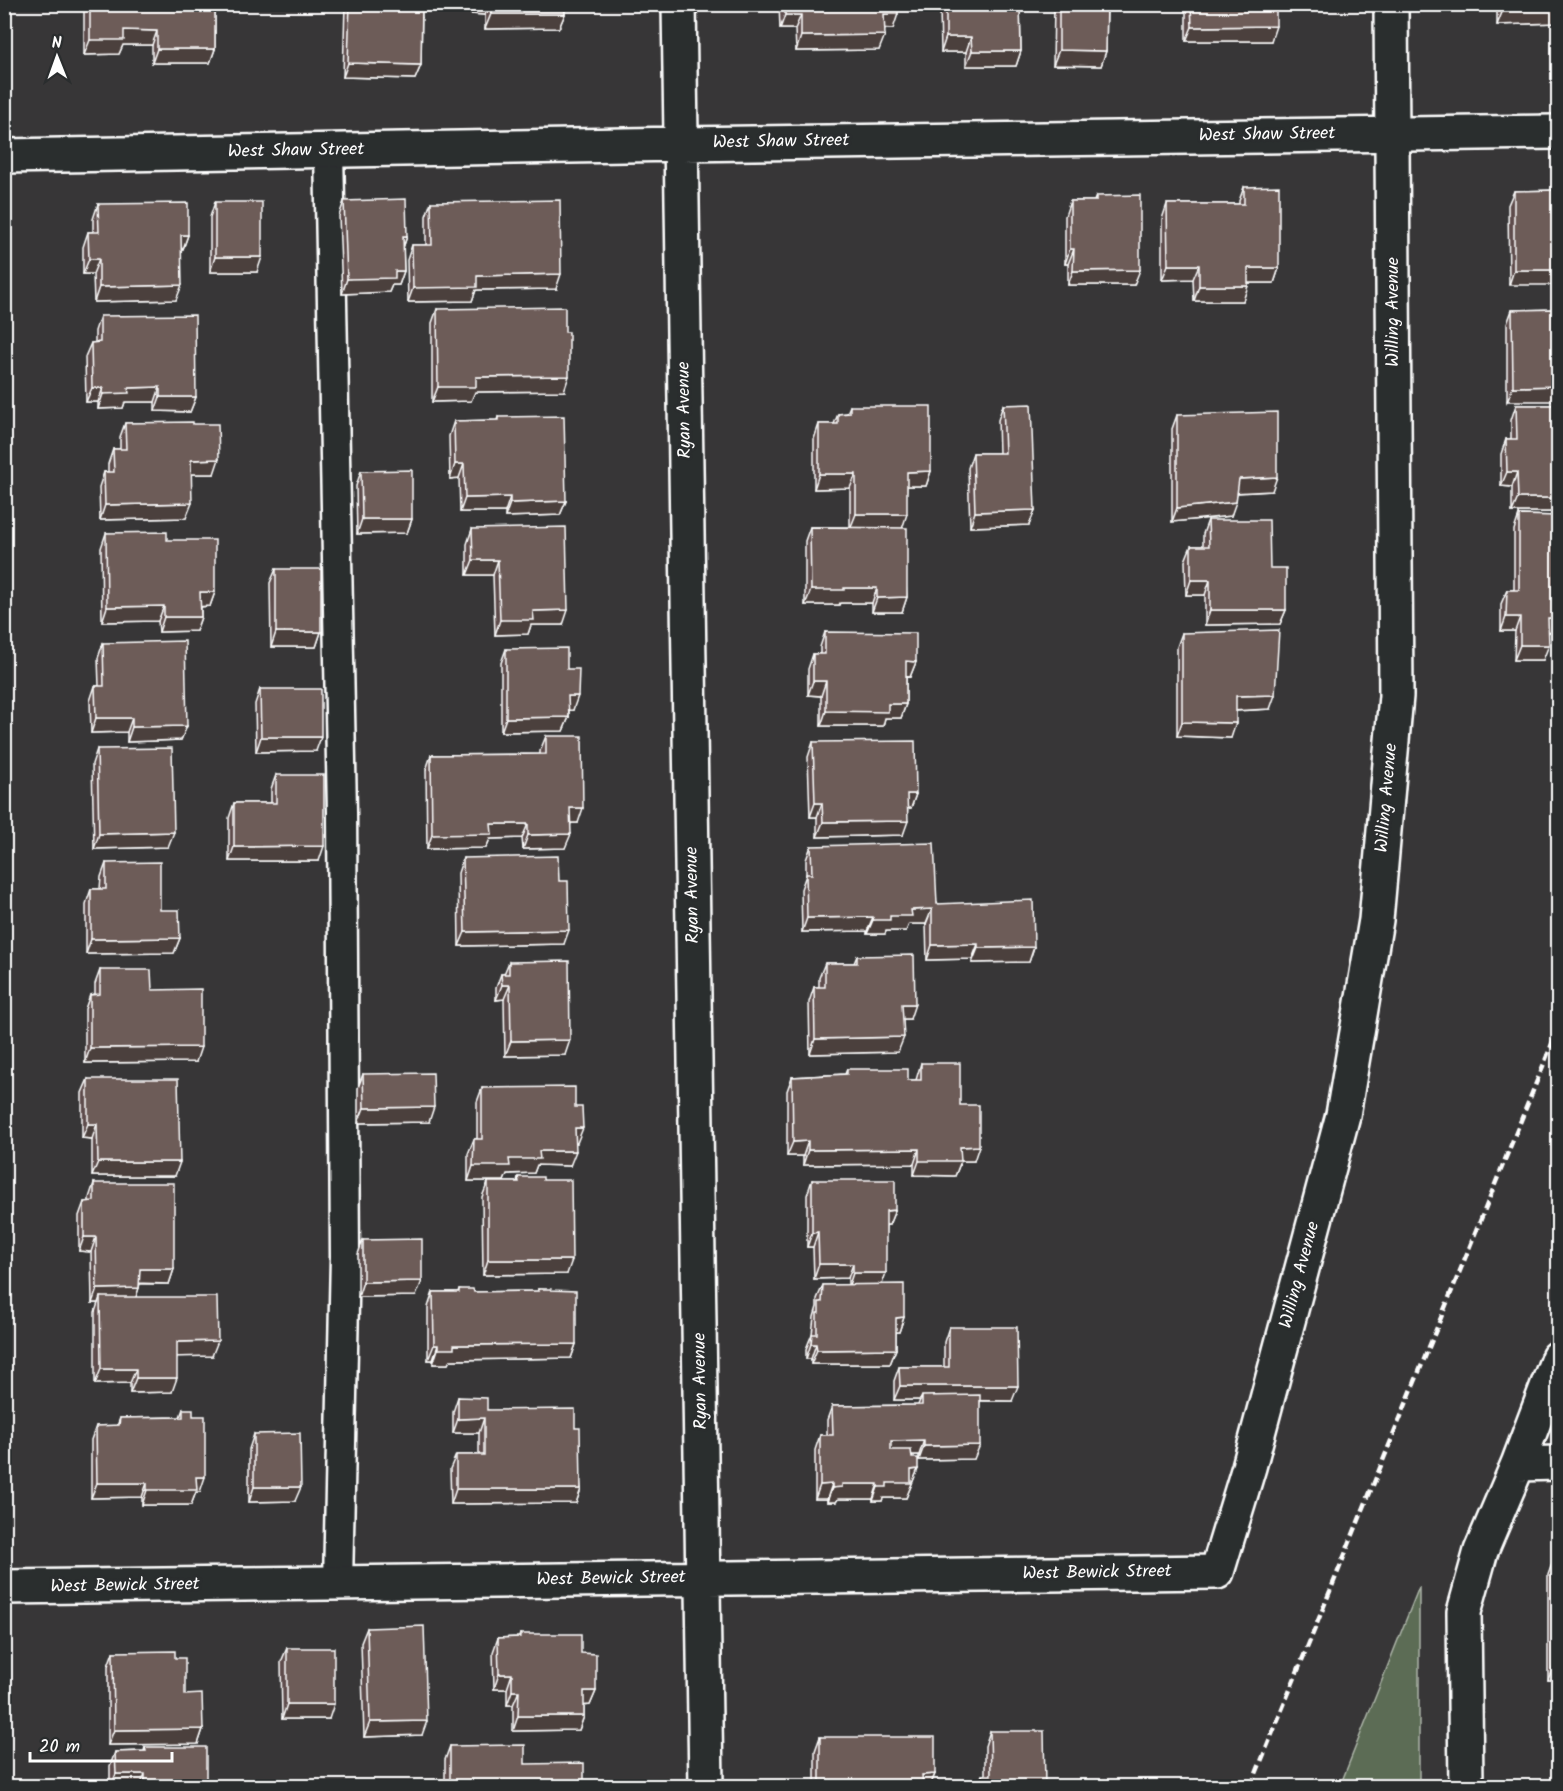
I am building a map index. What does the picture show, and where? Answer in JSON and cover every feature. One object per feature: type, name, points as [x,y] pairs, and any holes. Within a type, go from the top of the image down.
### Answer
[{"type":"street","name":"Ryan Avenue","points":[[679,4],[706,1786]]},
{"type":"street","name":"Willing Avenue","points":[[1217,1572],[1249,1467],[1343,1115],[1376,920],[1396,696],[1391,4]]},
{"type":"street","name":"West Shaw Street","points":[[4,156],[1558,132]]},
{"type":"street","points":[[1466,1786],[1464,1612],[1481,1551],[1518,1464],[1558,1358]]},
{"type":"street","points":[[1518,1464],[1558,1463]]},
{"type":"street","name":"West Bewick Street","points":[[4,1587],[1217,1572]]},
{"type":"lane","points":[[329,150],[342,847],[345,1256],[338,1583]]},
{"type":"green space","points":[[1419,1587],[1419,1786],[1340,1786]]},
{"type":"building","points":[[90,4],[215,4],[215,49],[157,49],[157,31],[124,30],[124,40],[90,40]]},
{"type":"building","points":[[350,4],[422,4],[421,65],[348,63]]},
{"type":"building","points":[[491,4],[564,4],[565,14],[491,14]]},
{"type":"building","points":[[785,4],[898,4],[898,14],[884,14],[885,35],[801,36],[801,15],[785,15]]},
{"type":"building","points":[[946,4],[1020,4],[1021,51],[972,51],[971,37],[946,37]]},
{"type":"building","points":[[1059,4],[1107,4],[1106,51],[1059,50]]},
{"type":"building","points":[[1191,4],[1276,4],[1276,26],[1192,27]]},
{"type":"building","points":[[1502,4],[1558,4],[1558,9],[1503,10]]},
{"type":"building","points":[[1279,186],[1279,268],[1248,268],[1248,286],[1199,286],[1199,265],[1168,265],[1167,204],[1244,204],[1244,187]]},
{"type":"building","points":[[1558,190],[1558,270],[1514,270],[1514,191]]},
{"type":"building","points":[[1140,195],[1140,270],[1073,271],[1074,249],[1070,249],[1070,201],[1096,201],[1096,196]]},
{"type":"building","points":[[406,199],[407,236],[403,236],[404,271],[395,271],[395,278],[347,279],[344,201]]},
{"type":"building","points":[[560,200],[561,274],[477,276],[477,287],[413,288],[412,245],[432,245],[431,202]]},
{"type":"building","points":[[215,202],[262,202],[262,257],[215,257]]},
{"type":"building","points":[[188,203],[188,235],[181,235],[182,285],[99,287],[99,259],[89,259],[88,232],[99,232],[98,204]]},
{"type":"building","points":[[565,307],[565,332],[569,332],[569,376],[476,377],[476,387],[438,387],[437,309]]},
{"type":"building","points":[[1558,309],[1558,386],[1513,387],[1512,310]]},
{"type":"building","points":[[195,315],[196,397],[160,397],[160,387],[128,388],[129,393],[103,394],[103,388],[92,388],[91,343],[100,342],[100,316]]},
{"type":"building","points":[[1031,404],[1035,510],[975,512],[973,453],[1005,453],[1003,405]]},
{"type":"building","points":[[1516,405],[1558,405],[1558,498],[1518,498],[1517,472],[1507,472],[1506,439],[1517,439]]},
{"type":"building","points":[[850,406],[931,406],[931,471],[907,472],[907,514],[856,514],[856,474],[819,474],[819,424],[838,424],[838,414],[850,413]]},
{"type":"building","points":[[1277,412],[1277,477],[1239,479],[1236,502],[1177,508],[1177,415]]},
{"type":"building","points":[[564,416],[566,501],[510,503],[510,497],[465,498],[464,464],[455,464],[454,421],[498,420],[498,417]]},
{"type":"building","points":[[193,422],[193,424],[218,424],[219,459],[191,460],[192,503],[105,505],[104,472],[114,472],[113,449],[126,449],[125,423]]},
{"type":"building","points":[[412,470],[412,519],[362,519],[361,471]]},
{"type":"building","points":[[1519,515],[1558,516],[1558,618],[1548,618],[1549,645],[1520,645],[1520,617],[1506,617],[1507,590],[1519,590]]},
{"type":"building","points":[[1208,520],[1269,520],[1270,568],[1286,568],[1286,610],[1210,610],[1210,580],[1191,580],[1191,546],[1209,546]]},
{"type":"building","points":[[566,527],[568,610],[533,611],[534,620],[500,620],[498,560],[473,560],[472,529]]},
{"type":"building","points":[[810,527],[907,528],[907,597],[877,598],[877,588],[811,590]]},
{"type":"building","points":[[167,532],[167,540],[215,540],[215,592],[200,592],[201,617],[164,617],[164,606],[107,607],[106,533]]},
{"type":"building","points":[[276,569],[321,569],[321,632],[276,632]]},
{"type":"building","points":[[1279,630],[1275,695],[1236,696],[1236,723],[1182,722],[1182,633]]},
{"type":"building","points":[[825,632],[916,633],[916,662],[906,661],[906,704],[888,704],[888,712],[826,711],[826,681],[813,681],[813,654],[825,654]]},
{"type":"building","points":[[185,641],[187,726],[132,727],[132,718],[96,718],[95,686],[104,686],[103,643]]},
{"type":"building","points":[[567,648],[567,669],[579,669],[578,696],[568,696],[569,717],[506,718],[506,649]]},
{"type":"building","points":[[260,689],[321,689],[321,737],[261,737]]},
{"type":"building","points":[[546,736],[582,736],[583,808],[570,808],[571,834],[528,835],[528,824],[491,824],[492,834],[432,835],[431,755],[546,754]]},
{"type":"building","points":[[915,741],[916,794],[907,794],[908,821],[823,822],[822,803],[815,803],[813,742]]},
{"type":"building","points":[[172,748],[174,832],[99,834],[97,749]]},
{"type":"building","points":[[276,775],[324,775],[324,846],[234,847],[234,803],[276,803]]},
{"type":"building","points":[[934,843],[937,904],[1033,900],[1034,947],[978,948],[978,944],[932,945],[932,909],[911,910],[912,916],[890,916],[890,920],[873,920],[873,917],[807,918],[806,874],[812,874],[811,846]]},
{"type":"building","points":[[558,856],[559,881],[568,881],[569,930],[465,932],[463,858]]},
{"type":"building","points":[[160,862],[160,910],[179,910],[180,938],[91,939],[91,889],[106,889],[106,863]]},
{"type":"building","points":[[914,955],[915,1004],[902,1004],[904,1037],[815,1039],[814,987],[825,987],[825,963],[857,963],[857,956]]},
{"type":"building","points":[[569,961],[570,1040],[511,1041],[510,985],[502,985],[501,974],[509,974],[509,962]]},
{"type":"building","points":[[100,970],[151,970],[152,990],[201,989],[201,1047],[90,1048],[90,995],[100,994]]},
{"type":"building","points":[[921,1063],[960,1063],[960,1105],[979,1105],[979,1146],[960,1147],[961,1161],[919,1161],[919,1149],[808,1150],[808,1141],[793,1142],[792,1077],[847,1074],[847,1069],[908,1069],[908,1080],[921,1080]]},
{"type":"building","points":[[433,1073],[434,1107],[364,1108],[363,1074]]},
{"type":"building","points":[[88,1079],[178,1079],[180,1162],[98,1162],[97,1124],[88,1124]]},
{"type":"building","points":[[575,1087],[575,1107],[582,1107],[583,1128],[575,1128],[576,1151],[539,1151],[540,1159],[509,1159],[510,1166],[473,1166],[474,1139],[482,1139],[482,1088]]},
{"type":"building","points":[[518,1177],[571,1180],[572,1260],[488,1260],[488,1182],[519,1182]]},
{"type":"building","points":[[812,1180],[895,1180],[895,1210],[886,1211],[886,1273],[853,1273],[853,1264],[819,1264],[818,1232],[812,1233]]},
{"type":"building","points":[[94,1183],[174,1183],[174,1269],[140,1269],[139,1288],[97,1289],[96,1237],[84,1237],[84,1202],[94,1201]]},
{"type":"building","points":[[422,1239],[422,1281],[363,1282],[363,1240]]},
{"type":"building","points":[[904,1284],[904,1317],[896,1318],[896,1349],[817,1350],[816,1344],[811,1344],[812,1334],[817,1334],[817,1313],[819,1313],[819,1302],[822,1302],[823,1285]]},
{"type":"building","points":[[459,1289],[473,1289],[474,1292],[539,1291],[538,1289],[576,1291],[576,1344],[454,1345],[454,1349],[438,1349],[438,1345],[434,1345],[433,1292],[459,1292]]},
{"type":"building","points":[[100,1297],[217,1297],[218,1341],[177,1342],[177,1378],[136,1378],[136,1369],[101,1369]]},
{"type":"building","points":[[949,1327],[1017,1327],[1018,1386],[900,1386],[899,1367],[949,1367]]},
{"type":"building","points":[[980,1395],[980,1445],[924,1446],[924,1440],[891,1441],[891,1450],[911,1450],[912,1458],[918,1458],[918,1469],[911,1470],[911,1483],[887,1483],[887,1487],[878,1487],[878,1484],[842,1484],[842,1487],[832,1488],[832,1484],[820,1485],[820,1435],[833,1435],[832,1406],[922,1405],[922,1396]]},
{"type":"building","points":[[458,1397],[487,1398],[487,1410],[575,1409],[575,1428],[580,1428],[581,1489],[456,1489],[456,1455],[484,1455],[484,1418],[458,1419]]},
{"type":"building","points":[[183,1409],[193,1409],[193,1416],[205,1416],[205,1477],[196,1477],[197,1490],[147,1490],[147,1483],[97,1483],[96,1426],[119,1425],[120,1418],[183,1417]]},
{"type":"building","points":[[300,1433],[301,1487],[254,1487],[254,1434]]},
{"type":"building","points":[[1553,1561],[1558,1561],[1558,1665],[1554,1665]]},
{"type":"building","points":[[424,1626],[427,1721],[370,1722],[367,1628]]},
{"type":"building","points":[[520,1634],[581,1634],[581,1653],[596,1654],[596,1691],[584,1691],[584,1716],[518,1716],[519,1691],[512,1691],[512,1674],[499,1674],[498,1638],[520,1637]]},
{"type":"building","points":[[287,1648],[334,1648],[334,1704],[287,1704]]},
{"type":"building","points":[[175,1651],[175,1658],[185,1658],[185,1695],[202,1694],[203,1729],[114,1730],[113,1652]]},
{"type":"building","points":[[990,1731],[1044,1731],[1045,1786],[982,1786],[982,1775],[991,1775]]},
{"type":"building","points":[[820,1737],[935,1737],[935,1774],[922,1775],[923,1786],[820,1786]]},
{"type":"building","points":[[525,1745],[525,1764],[584,1763],[584,1786],[450,1786],[450,1746]]},
{"type":"building","points":[[145,1747],[206,1747],[206,1786],[145,1786],[145,1774],[116,1774],[115,1752],[146,1751]]},
{"type":"railway","points":[[1251,1786],[1558,1029]]}]
